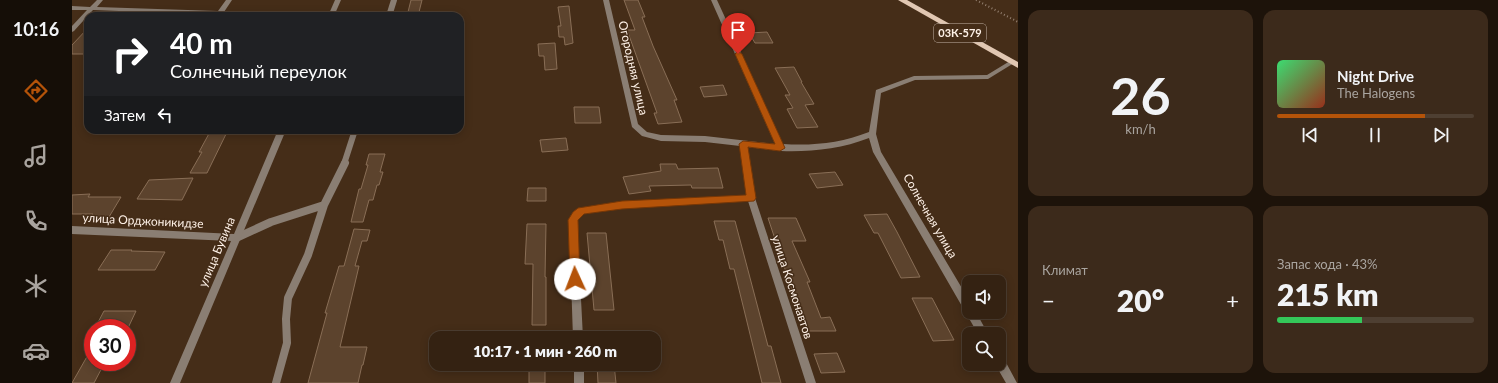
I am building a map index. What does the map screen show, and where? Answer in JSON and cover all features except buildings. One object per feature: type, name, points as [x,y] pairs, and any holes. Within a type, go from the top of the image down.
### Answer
[{"type":"main road","name":"03К-579","points":[[902,0],[1015,64]]},
{"type":"street","points":[[89,12],[100,0]]},
{"type":"street","points":[[221,12],[229,0]]},
{"type":"street","points":[[333,12],[338,0]]},
{"type":"street","name":"Огородняя улица","points":[[606,0],[635,125],[645,134],[661,138],[705,139],[780,148],[810,149],[857,141],[872,134]]},
{"type":"street","points":[[714,0],[780,148]]},
{"type":"street","points":[[72,8],[188,12]]},
{"type":"street","points":[[72,30],[84,17]]},
{"type":"street","points":[[872,134],[878,92],[914,78],[988,77],[1015,64]]},
{"type":"street","name":"улица Бувина","points":[[175,383],[280,134]]},
{"type":"street","name":"Солнечная улица","points":[[872,134],[877,152],[962,297]]},
{"type":"street","name":"улица Космонавтов","points":[[743,144],[751,198],[811,383]]},
{"type":"street","points":[[578,331],[573,220],[576,215],[582,211],[622,205],[751,198]]},
{"type":"street","name":"улица Орджоникидзе","points":[[72,230],[236,238]]},
{"type":"street","points":[[578,371],[579,383]]},
{"type":"street","points":[[1005,371],[1012,383]]},
{"type":"lane","points":[[390,12],[394,0]]},
{"type":"lane","points":[[276,383],[287,343],[286,319],[288,298],[308,255],[324,206],[345,162],[354,134]]},
{"type":"lane","points":[[236,238],[271,222],[324,206]]},
{"type":"path","points":[[976,0],[1018,22]]},
{"type":"route","points":[[575,279],[573,220],[576,215],[582,211],[622,205],[751,198],[746,174],[743,144],[780,148],[738,54]]}]
